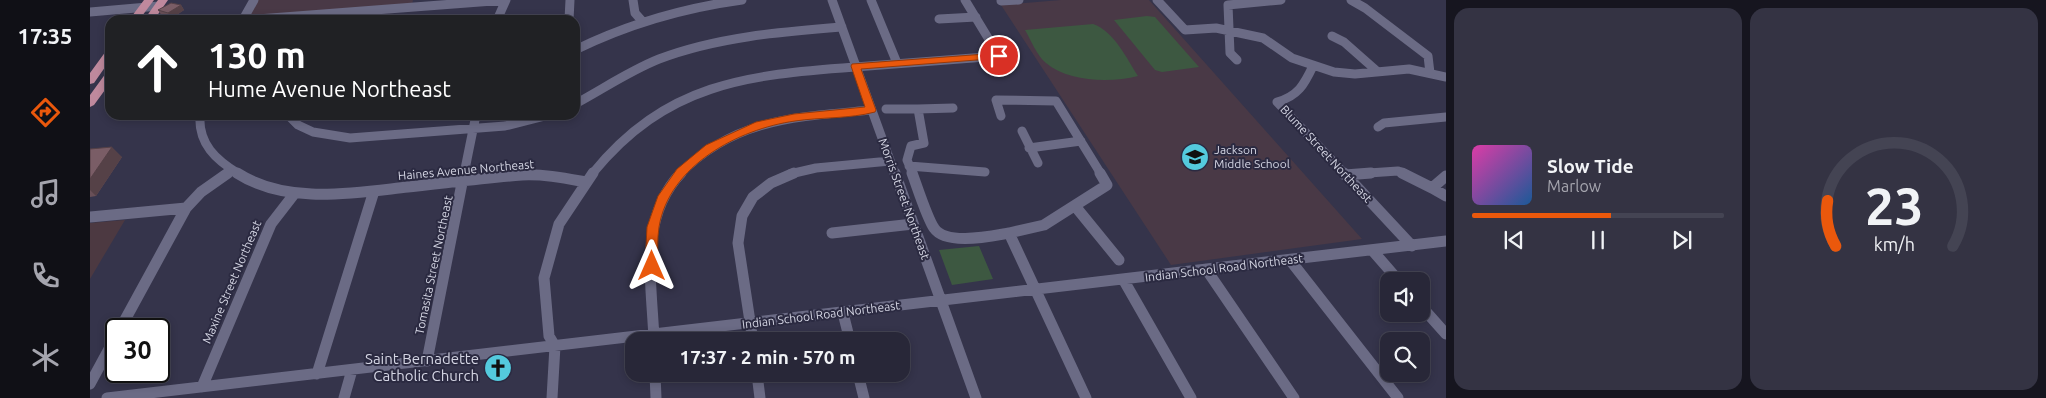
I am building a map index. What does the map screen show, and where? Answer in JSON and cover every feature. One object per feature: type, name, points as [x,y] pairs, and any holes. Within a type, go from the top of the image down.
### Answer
[{"type":"main road","points":[[153,15],[161,3]]},
{"type":"main road","points":[[138,15],[146,4]]},
{"type":"main road","points":[[90,81],[105,60]]},
{"type":"main road","points":[[90,103],[105,82]]},
{"type":"street","points":[[245,15],[254,0]]},
{"type":"street","points":[[338,15],[445,2],[506,0],[499,15]]},
{"type":"street","points":[[569,15],[570,0]]},
{"type":"street","points":[[633,0],[635,13],[643,22]]},
{"type":"street","points":[[580,47],[643,22],[696,4],[742,0]]},
{"type":"street","name":"Morris Street Northeast","points":[[832,0],[976,398]]},
{"type":"street","points":[[871,0],[896,63]]},
{"type":"street","points":[[552,398],[555,346],[549,336],[544,295],[548,260],[559,224],[586,182],[607,156],[637,128],[658,113],[692,96],[730,82],[784,72],[999,56],[966,0]]},
{"type":"street","points":[[1001,1],[1019,0]]},
{"type":"street","points":[[1157,0],[1185,30],[1216,28],[1263,38],[1292,58],[1312,66],[1355,74],[1410,70],[1446,77]]},
{"type":"street","points":[[1237,60],[1230,53],[1228,5],[1281,0]]},
{"type":"street","points":[[1351,0],[1365,8],[1428,56],[1430,73]]},
{"type":"street","points":[[90,12],[161,3]]},
{"type":"street","points":[[378,15],[380,10]]},
{"type":"street","points":[[939,20],[976,17]]},
{"type":"street","points":[[580,101],[634,70],[691,48],[750,35],[842,27]]},
{"type":"street","points":[[1332,36],[1344,42],[1378,72]]},
{"type":"street","points":[[580,42],[584,45]]},
{"type":"street","name":"Blume Street Northeast","points":[[1312,66],[1302,90],[1290,99],[1277,102],[1412,246]]},
{"type":"street","points":[[918,109],[924,143],[911,146],[907,160],[934,229],[948,238],[1009,234],[1044,224],[1107,185],[1056,101],[996,100],[1001,116]]},
{"type":"street","points":[[886,108],[952,108]]},
{"type":"street","points":[[654,332],[651,246],[653,227],[664,196],[680,172],[710,148],[756,126],[794,117],[871,110]]},
{"type":"street","points":[[1378,127],[1384,123],[1446,117]]},
{"type":"street","name":"Haines Avenue Northeast","points":[[200,120],[200,132],[206,147],[214,158],[245,179],[260,185],[295,193],[330,194],[374,191],[523,175],[551,175],[586,182]]},
{"type":"street","points":[[293,120],[298,125],[313,132],[350,138],[505,126],[529,120]]},
{"type":"street","name":"Tomasita Street Northeast","points":[[427,361],[475,120]]},
{"type":"street","points":[[1022,132],[1028,148],[1038,163]]},
{"type":"street","points":[[1028,148],[1081,141]]},
{"type":"street","points":[[751,332],[738,243],[738,228],[741,214],[758,191],[773,181],[804,170],[890,161]]},
{"type":"street","points":[[909,166],[985,172]]},
{"type":"street","points":[[126,318],[186,208],[206,187],[231,171]]},
{"type":"street","points":[[1345,176],[1398,171],[1446,196]]},
{"type":"street","points":[[1432,188],[1446,176]]},
{"type":"street","points":[[317,374],[374,191]]},
{"type":"street","name":"Maxine Street Northeast","points":[[202,387],[271,224],[295,193]]},
{"type":"street","points":[[1075,206],[1119,260]]},
{"type":"street","points":[[90,217],[186,208]]},
{"type":"street","points":[[832,233],[913,224]]},
{"type":"street","points":[[1009,234],[1086,398]]},
{"type":"street","name":"Indian School Road Northeast","points":[[692,332],[750,323],[940,300],[1446,242]]},
{"type":"street","points":[[1372,250],[1391,272]]},
{"type":"street","points":[[1290,260],[1398,398]]},
{"type":"street","points":[[1206,270],[1294,398]]},
{"type":"street","points":[[1123,280],[1191,398]]},
{"type":"street","points":[[843,313],[848,332]]},
{"type":"street","points":[[1430,316],[1446,334]]},
{"type":"street","name":"Indian School Road Northeast","points":[[107,398],[146,396],[202,387],[555,346],[625,340]]},
{"type":"street","points":[[90,384],[105,356]]},
{"type":"street","points":[[344,398],[352,370]]},
{"type":"street","points":[[655,382],[656,398]]},
{"type":"street","points":[[758,382],[760,398]]},
{"type":"street","points":[[860,382],[864,398]]},
{"type":"shaded area","points":[[258,0],[413,0],[412,5],[276,15],[250,15]]},
{"type":"shaded area","name":"Jackson Middle School","points":[[1061,0],[1149,0],[1362,239],[1171,265],[1001,5]]},
{"type":"shaded area","points":[[125,220],[103,257],[90,279],[90,223]]},
{"type":"green space","points":[[1147,16],[1155,17],[1199,67],[1162,72],[1155,70],[1114,20]]},
{"type":"green space","points":[[1093,24],[1114,39],[1138,76],[1103,80],[1066,74],[1043,60],[1025,30]]},
{"type":"green space","points":[[979,246],[993,279],[952,285],[939,250]]},
{"type":"building","points":[[171,3],[181,5],[168,13],[158,10]]},
{"type":"building","points":[[112,147],[90,179],[90,149]]},
{"type":"place","name":"Jackson Middle School","points":[[1195,157]]},
{"type":"place","name":"Saint Bernadette Catholic Church","points":[[498,368]]},
{"type":"route","points":[[652,266],[651,246],[657,210],[680,172],[710,148],[733,135],[775,121],[794,117],[871,110],[856,66],[909,64],[999,56]]}]
